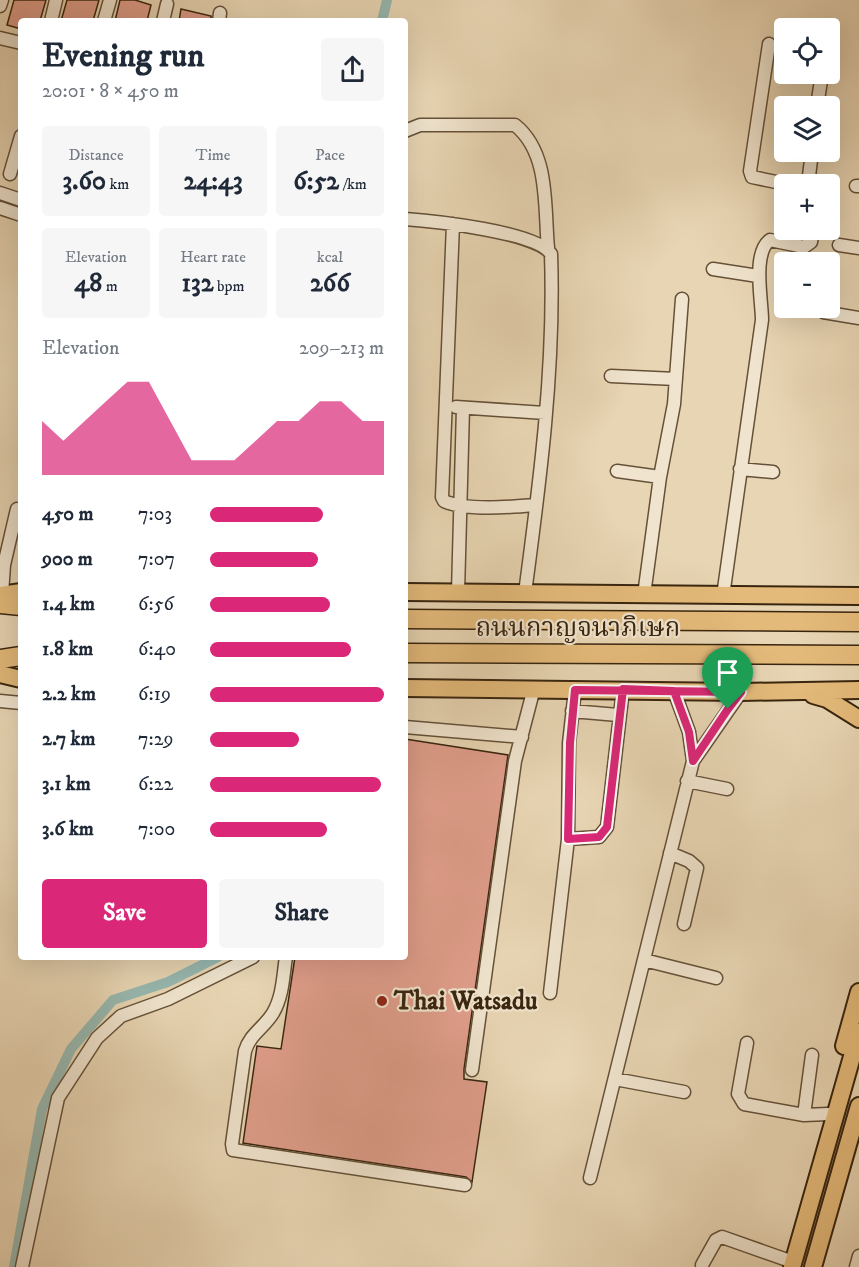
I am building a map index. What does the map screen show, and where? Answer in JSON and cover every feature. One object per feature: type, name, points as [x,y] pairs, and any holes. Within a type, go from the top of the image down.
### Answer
[{"type":"highway","points":[[1,598],[18,605]]},
{"type":"highway","name":"ถนนกาญจนาภิเษก","points":[[408,619],[859,622]]},
{"type":"highway","name":"ถนนกาญจนาภิเษก","points":[[408,653],[859,656]]},
{"type":"highway","points":[[0,659],[18,656]]},
{"type":"main road","points":[[408,592],[859,596]]},
{"type":"main road","points":[[1,598],[18,593]]},
{"type":"main road","points":[[0,674],[18,678]]},
{"type":"main road","points":[[408,688],[741,692],[859,690]]},
{"type":"main road","points":[[800,691],[827,699],[859,719]]},
{"type":"main road","points":[[820,1164],[828,1114],[859,992]]},
{"type":"main road","points":[[793,1264],[859,1032]]},
{"type":"main road","points":[[813,1267],[838,1179],[859,1061]]},
{"type":"main road","points":[[838,1179],[855,1137],[859,1106]]},
{"type":"street","points":[[0,6],[2,0]]},
{"type":"street","points":[[52,18],[56,0]]},
{"type":"street","points":[[105,18],[110,0]]},
{"type":"street","points":[[163,18],[167,4]]},
{"type":"street","points":[[0,38],[18,42]]},
{"type":"street","points":[[769,44],[750,171],[752,177],[774,182]]},
{"type":"street","points":[[408,130],[420,125],[515,125],[526,134],[540,160],[548,248],[551,254],[553,295],[545,413],[525,592]]},
{"type":"street","points":[[10,174],[18,146]]},
{"type":"street","points":[[0,193],[18,199]]},
{"type":"street","points":[[0,208],[18,214]]},
{"type":"street","points":[[408,219],[453,224],[533,242],[548,248]]},
{"type":"street","points":[[453,224],[442,497],[449,503],[460,505],[505,507],[536,505]]},
{"type":"street","points":[[723,596],[762,320],[758,276],[767,242],[804,247],[811,240]]},
{"type":"street","points":[[839,245],[859,248]]},
{"type":"street","points":[[713,269],[758,276]]},
{"type":"street","points":[[644,594],[676,379],[682,299]]},
{"type":"street","points":[[840,315],[859,318]]},
{"type":"street","points":[[611,376],[676,379]]},
{"type":"street","points":[[447,407],[545,413]]},
{"type":"street","points":[[458,592],[463,408]]},
{"type":"street","points":[[740,469],[773,472]]},
{"type":"street","points":[[617,471],[660,477]]},
{"type":"street","points":[[1,598],[4,565],[17,509]]},
{"type":"street","points":[[472,1070],[515,761],[534,688]]},
{"type":"street","points":[[568,839],[599,837],[604,834],[623,689]]},
{"type":"street","points":[[550,993],[568,839],[572,711],[575,690]]},
{"type":"street","points":[[674,691],[689,732],[693,761]]},
{"type":"street","points":[[590,1178],[693,761],[741,692]]},
{"type":"street","points":[[0,701],[18,703]]},
{"type":"street","points":[[572,711],[618,715]]},
{"type":"street","points":[[408,727],[522,736]]},
{"type":"street","points":[[687,781],[727,789]]},
{"type":"street","points":[[670,853],[697,868],[684,924]]},
{"type":"street","points":[[22,1267],[58,1098],[97,1038],[121,1016],[168,999],[247,960]]},
{"type":"street","points":[[286,960],[280,998],[272,1015],[248,1040],[232,1144],[233,1150],[237,1153],[465,1185]]},
{"type":"street","points":[[644,960],[716,978]]},
{"type":"street","points":[[747,1043],[738,1094],[744,1104],[804,1115],[828,1114]]},
{"type":"street","points":[[804,1115],[812,1055]]},
{"type":"street","points":[[615,1079],[684,1092]]},
{"type":"street","points":[[702,1265],[716,1240],[722,1237],[793,1264]]},
{"type":"building","points":[[14,0],[46,0],[41,18],[18,18],[18,28],[7,25]]},
{"type":"building","points":[[67,0],[99,0],[94,18],[62,18]]},
{"type":"building","points":[[120,0],[135,0],[151,5],[148,18],[116,18]]},
{"type":"building","points":[[181,9],[211,16],[211,18],[180,18]]},
{"type":"building","name":"Thai Watsadu","points":[[408,739],[508,755],[464,1069],[464,1079],[487,1082],[472,1182],[466,1177],[243,1143],[257,1046],[281,1049],[295,960],[408,960]]},
{"type":"waterway","points":[[383,18],[387,0]]},
{"type":"waterway","points":[[14,1267],[42,1109],[71,1049],[113,1000],[168,982],[212,960]]},
{"type":"place","name":"Thai Watsadu","points":[[382,1001]]},
{"type":"route","points":[[728,709],[693,761],[689,732],[674,691],[623,689],[616,728],[607,827],[604,834],[599,837],[568,839],[570,743],[575,690],[623,689],[741,692],[728,709]]}]
